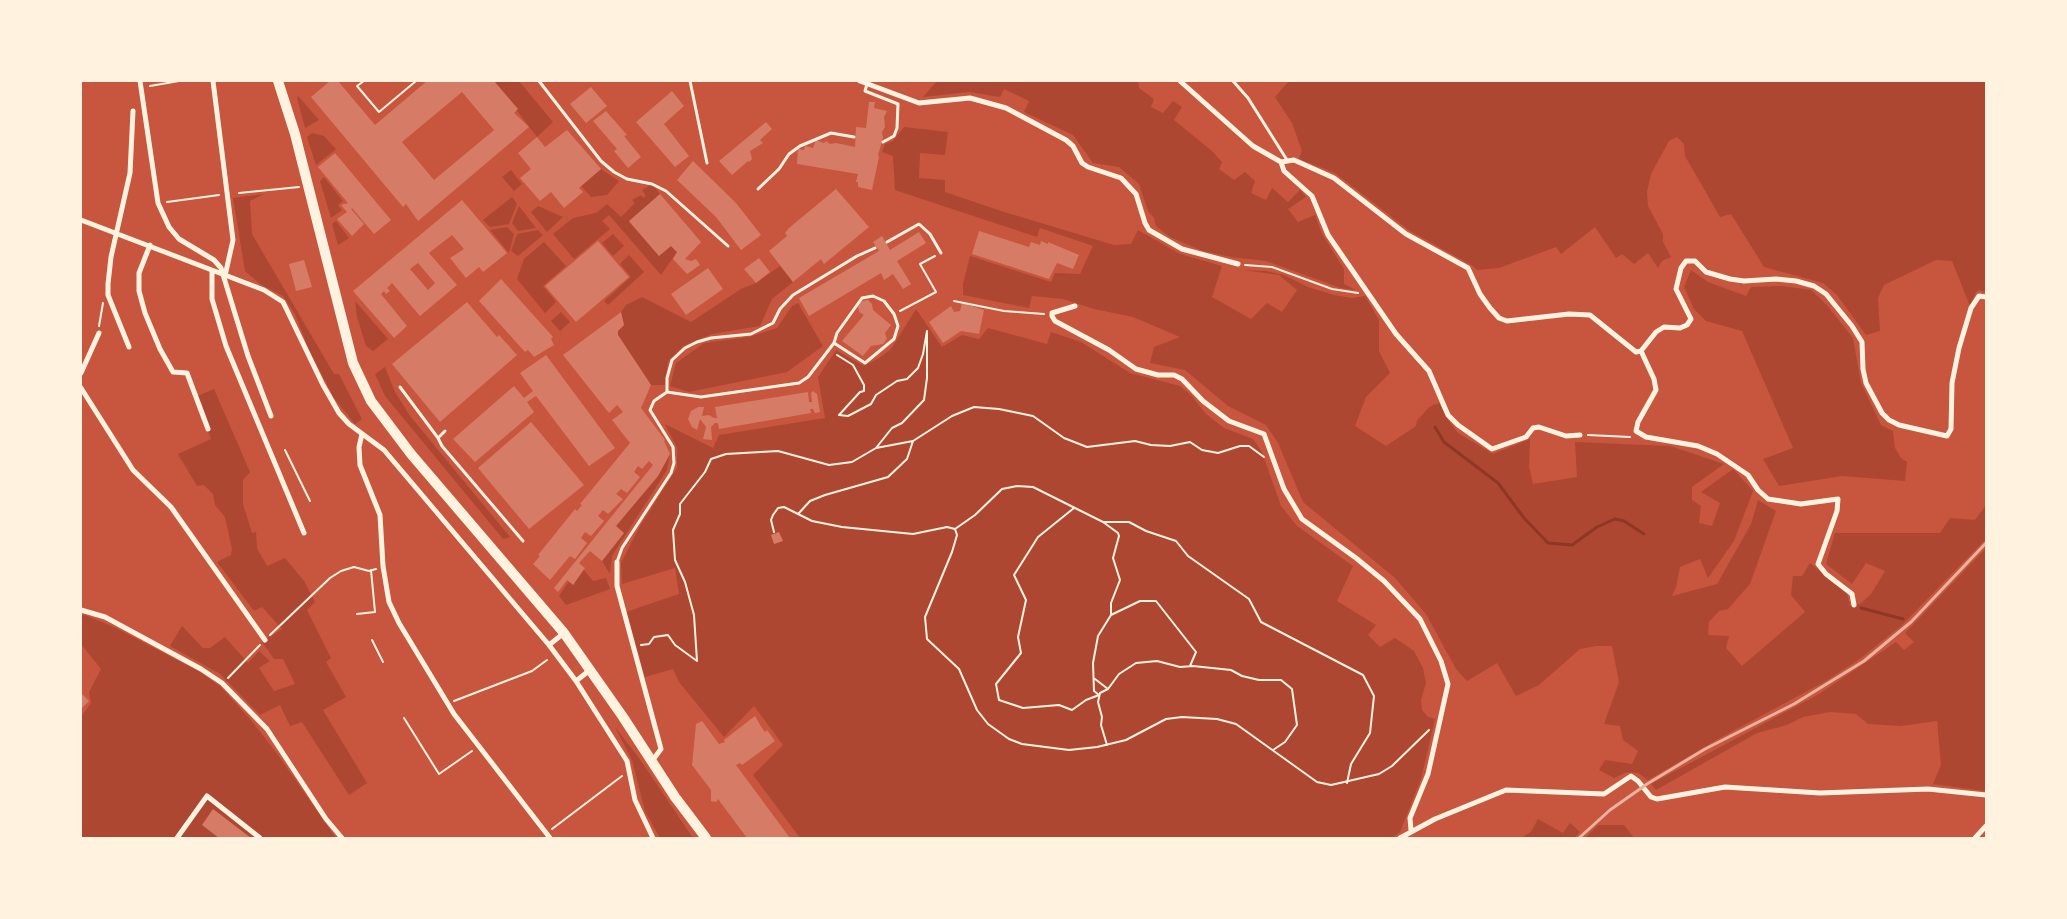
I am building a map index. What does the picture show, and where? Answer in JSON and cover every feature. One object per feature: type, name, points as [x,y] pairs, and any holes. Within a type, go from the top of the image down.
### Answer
[{"type":"main road","points":[[280,86],[296,134],[353,363],[371,401],[411,454],[564,633],[679,803],[706,838]]},
{"type":"street","points":[[140,81],[156,195],[164,216],[179,239],[214,260],[225,276],[248,356],[270,416]]},
{"type":"street","points":[[213,81],[232,240],[225,276]]},
{"type":"street","points":[[860,81],[919,103],[970,98],[1006,108],[1066,140],[1073,146],[1082,163],[1088,167],[1121,178],[1136,194],[1144,223],[1149,230],[1182,249],[1238,264]]},
{"type":"street","points":[[1180,81],[1253,146],[1284,161],[1300,162],[1334,178],[1406,234],[1468,268],[1480,294],[1499,318],[1507,321],[1569,314],[1590,314],[1636,352],[1641,351],[1656,332],[1664,327],[1680,328],[1687,325],[1691,319],[1676,288],[1681,268],[1686,261],[1694,261],[1706,272],[1730,279],[1744,281],[1781,279],[1806,284],[1820,289],[1833,302],[1862,342],[1862,369],[1866,383],[1882,413],[1888,420],[1899,425],[1947,436],[1951,429],[1952,383],[1959,348],[1971,308],[1979,296],[1986,297]]},
{"type":"street","points":[[129,346],[108,295],[111,257],[130,173],[133,111]]},
{"type":"street","points":[[1284,161],[1284,171],[1312,196],[1328,235],[1396,334],[1429,371],[1448,415],[1458,425],[1492,449],[1526,437],[1533,428],[1539,427],[1566,436],[1580,435]]},
{"type":"street","points":[[81,220],[264,290],[283,302],[332,401],[349,424],[384,450],[549,645],[576,681],[627,761],[634,800],[653,838]]},
{"type":"street","points":[[150,245],[138,273],[139,290],[146,313],[160,349],[173,372],[187,373],[208,429]]},
{"type":"street","points":[[212,271],[212,299],[226,346],[304,533]]},
{"type":"street","points":[[1075,306],[1052,312],[1052,316],[1055,321],[1109,350],[1136,369],[1158,375],[1174,375],[1182,379],[1203,401],[1229,421],[1264,434],[1270,446],[1273,463],[1284,489],[1302,519],[1384,581],[1420,619],[1441,661],[1448,684],[1428,774],[1410,818],[1411,830]]},
{"type":"street","points":[[81,373],[98,333]]},
{"type":"street","points":[[1641,351],[1654,379],[1656,390],[1638,422],[1636,431],[1646,436],[1698,446],[1717,454],[1748,475],[1758,490],[1768,499],[1801,504],[1838,499],[1837,511],[1818,564],[1826,574],[1852,594],[1854,605]]},
{"type":"street","points":[[81,388],[132,470],[171,507],[264,640]]},
{"type":"street","points":[[362,434],[359,448],[360,465],[380,515],[383,566],[389,602],[399,623],[448,704],[478,747],[548,836]]},
{"type":"street","points":[[617,562],[617,586],[661,749],[651,761]]},
{"type":"street","points":[[81,610],[105,617],[201,669],[222,683],[267,729],[326,820],[342,838]]},
{"type":"street","points":[[549,645],[564,633]]},
{"type":"street","points":[[576,681],[590,670]]},
{"type":"street","points":[[1400,838],[1411,830],[1506,790],[1598,794],[1609,792],[1631,776],[1638,781],[1651,797],[1664,799],[1716,787],[1820,793],[1928,789],[1986,795]]},
{"type":"street","points":[[177,838],[207,796],[260,838]]},
{"type":"street","points":[[1975,838],[1986,826]]},
{"type":"lane","points":[[539,81],[601,161],[627,180],[652,184],[666,191],[728,246]]},
{"type":"lane","points":[[690,81],[707,163]]},
{"type":"lane","points":[[1233,81],[1248,98],[1284,161]]},
{"type":"lane","points":[[867,84],[865,91],[898,104],[897,128],[894,136],[883,142]]},
{"type":"lane","points":[[758,189],[779,169],[789,154],[806,143],[831,133],[854,136]]},
{"type":"lane","points":[[887,242],[919,224],[930,234],[942,253]]},
{"type":"lane","points":[[667,392],[667,378],[672,360],[685,348],[711,338],[751,334],[773,323],[780,309],[793,295],[857,256],[876,248]]},
{"type":"lane","points":[[617,562],[622,548],[671,472],[674,464],[673,447],[650,410],[654,401],[667,392],[701,397],[799,382],[808,377],[834,343],[837,333],[862,298],[873,296],[884,301],[894,314],[898,326],[894,339],[865,363],[834,343]]},
{"type":"lane","points":[[400,387],[442,446],[523,541]]},
{"type":"lane","points":[[438,438],[445,431]]},
{"type":"path","points":[[150,86],[178,81]]},
{"type":"path","points":[[364,81],[357,86],[379,112],[416,81]]},
{"type":"path","points":[[239,193],[299,187]]},
{"type":"path","points":[[167,202],[221,195]]},
{"type":"path","points":[[894,314],[936,292],[920,264],[942,253]]},
{"type":"path","points":[[1238,264],[1272,267],[1340,291],[1359,293],[1366,290]]},
{"type":"path","points":[[954,301],[1004,311],[1052,316]]},
{"type":"path","points":[[829,349],[853,365],[864,385],[864,391],[860,392],[839,415],[848,416],[871,404],[876,395],[897,381],[907,379],[918,368],[923,354],[927,331],[927,378],[924,400],[902,423],[892,428],[876,448]]},
{"type":"path","points":[[633,646],[649,644],[654,637],[668,635],[675,645],[697,661],[694,615],[675,560],[673,530],[680,514],[680,504],[705,472],[711,459],[726,454],[778,451],[829,465],[852,462],[876,448],[913,441],[952,416],[974,407],[999,409],[1033,416],[1064,438],[1087,447],[1135,441],[1151,445],[1170,446],[1190,442],[1202,450],[1218,453],[1240,446],[1248,446],[1273,463]]},
{"type":"path","points":[[1580,435],[1632,437],[1636,431]]},
{"type":"path","points":[[798,514],[810,501],[824,495],[888,477],[907,459],[913,441]]},
{"type":"path","points":[[285,450],[310,501]]},
{"type":"path","points":[[774,532],[771,520],[778,508],[789,508],[812,521],[890,533],[913,534],[947,527],[955,529],[975,515],[1002,489],[1017,486],[1033,487],[1103,522],[1118,533],[1113,558],[1120,580],[1111,603],[1111,615],[1098,636],[1093,663],[1094,691],[1099,695]]},
{"type":"path","points":[[1074,508],[1038,537],[1014,575],[1026,600],[1018,637],[1022,652],[996,684],[999,700],[1023,708],[1059,705],[1072,710],[1086,700],[1108,689],[1119,674],[1136,663],[1157,661],[1180,667],[1190,666],[1231,670],[1242,676],[1259,680],[1281,680],[1292,689],[1297,725],[1285,742],[1273,750]]},
{"type":"path","points":[[1103,522],[1129,522],[1146,531],[1176,541],[1188,556],[1249,599],[1261,622],[1363,675],[1374,696],[1370,733],[1351,764],[1347,782]]},
{"type":"path","points":[[955,529],[957,535],[952,552],[925,617],[927,639],[959,668],[977,710],[988,724],[1009,738],[1032,746],[1056,749],[1107,745],[1126,740],[1166,719],[1199,717],[1216,719],[1236,724],[1317,782],[1332,785],[1379,774],[1392,766],[1423,735],[1431,729],[1437,729]]},
{"type":"path","points":[[222,683],[264,640],[330,578],[347,568],[371,570],[383,566]]},
{"type":"path","points":[[357,614],[375,612],[371,570]]},
{"type":"path","points":[[1111,615],[1140,601],[1156,601],[1196,652],[1190,666]]},
{"type":"path","points":[[372,640],[384,662]]},
{"type":"path","points":[[448,704],[510,681],[532,671],[547,660]]},
{"type":"path","points":[[1094,679],[1108,689]]},
{"type":"path","points":[[1099,695],[1098,702],[1102,716],[1101,725],[1107,745]]},
{"type":"path","points":[[404,718],[439,774],[478,747]]},
{"type":"path","points":[[548,836],[630,770]]},
{"type":"shaded area","points":[[494,81],[519,81],[553,122],[537,137]]},
{"type":"shaded area","points":[[937,81],[1138,81],[1139,88],[1154,99],[1151,107],[1163,113],[1173,101],[1182,107],[1174,120],[1212,151],[1222,162],[1219,169],[1234,180],[1245,172],[1255,181],[1251,193],[1266,200],[1272,188],[1288,202],[1300,190],[1306,197],[1288,209],[1298,222],[1315,215],[1322,234],[1344,269],[1344,284],[1356,290],[1341,288],[1266,261],[1231,257],[1203,251],[1170,237],[1156,226],[1154,218],[1148,211],[1139,184],[1119,167],[1093,163],[1073,135],[1024,112],[1029,101],[1004,89],[1000,97],[969,92],[923,97]]},
{"type":"shaded area","points":[[1289,81],[1986,81],[1986,292],[1979,290],[1976,292],[1970,306],[1952,261],[1936,260],[1884,285],[1878,298],[1880,331],[1866,335],[1837,295],[1823,283],[1764,267],[1731,214],[1720,217],[1685,156],[1684,144],[1677,137],[1669,141],[1651,174],[1647,192],[1648,206],[1663,234],[1663,242],[1671,257],[1662,261],[1658,268],[1648,253],[1634,264],[1622,254],[1616,258],[1595,227],[1561,254],[1556,247],[1499,268],[1477,270],[1410,231],[1335,173],[1299,159],[1302,151],[1292,123],[1275,97]]},
{"type":"shaded area","points":[[298,96],[319,120],[305,128],[297,98]]},
{"type":"shaded area","points":[[904,127],[948,132],[945,155],[920,153],[919,178],[945,180],[945,192],[1114,245],[1131,244],[1138,230],[1180,254],[1222,266],[1212,297],[1251,319],[1267,303],[1282,312],[1297,290],[1279,275],[1243,270],[1266,271],[1284,275],[1308,287],[1334,295],[1352,298],[1365,296],[1379,320],[1379,351],[1390,373],[1366,397],[1355,426],[1386,446],[1416,426],[1417,421],[1429,407],[1439,403],[1458,433],[1493,454],[1530,439],[1529,467],[1533,484],[1577,477],[1575,442],[1670,446],[1724,464],[1692,487],[1692,500],[1701,506],[1699,523],[1712,526],[1720,503],[1701,492],[1733,469],[1753,491],[1734,541],[1708,578],[1700,559],[1680,567],[1672,596],[1717,584],[1751,524],[1758,500],[1776,511],[1750,584],[1728,609],[1719,611],[1709,622],[1708,635],[1729,636],[1726,648],[1742,666],[1805,612],[1791,595],[1793,576],[1802,576],[1810,563],[1847,593],[1850,606],[1860,604],[1871,594],[1885,571],[1866,563],[1852,584],[1826,564],[1835,533],[1940,533],[1950,518],[1975,520],[1986,505],[1986,539],[1901,626],[1861,658],[1826,681],[1720,738],[1648,780],[1638,773],[1627,772],[1614,778],[1599,770],[1605,760],[1632,764],[1638,751],[1623,740],[1620,726],[1604,724],[1619,682],[1612,646],[1580,649],[1539,685],[1516,696],[1497,663],[1467,681],[1456,669],[1426,614],[1395,578],[1303,502],[1278,443],[1266,425],[1228,406],[1185,370],[1150,363],[1154,347],[1180,337],[1133,317],[1094,309],[1063,299],[1032,296],[1029,308],[963,295],[963,284],[970,256],[1051,282],[1055,273],[1080,274],[1093,246],[1040,228],[1037,237],[895,190],[893,156],[882,152],[885,144],[893,141]]},
{"type":"shaded area","points":[[312,133],[324,136],[336,149],[316,165],[307,137]]},
{"type":"shaded area","points":[[601,169],[619,181],[607,195],[591,197],[581,186]]},
{"type":"shaded area","points":[[511,170],[522,184],[514,191],[502,177]]},
{"type":"shaded area","points":[[324,177],[343,201],[338,205],[342,210],[331,218],[320,181]]},
{"type":"shaded area","points":[[652,184],[660,194],[629,222],[659,256],[671,246],[677,252],[661,275],[609,215],[602,221],[610,229],[574,259],[553,234],[573,218],[596,213],[607,204],[621,217],[635,203],[632,200],[641,195],[643,198],[646,196],[642,190]]},
{"type":"shaded area","points":[[264,194],[250,201],[252,234],[334,374],[339,374],[362,419],[355,424],[334,398],[308,348],[295,314],[283,296],[260,284],[245,271],[233,198]]},
{"type":"shaded area","points":[[512,197],[517,204],[509,224],[490,227],[483,220]]},
{"type":"shaded area","points":[[519,206],[536,228],[518,231],[512,223]]},
{"type":"shaded area","points":[[538,206],[563,217],[547,232],[531,212]]},
{"type":"shaded area","points":[[336,221],[349,238],[338,245],[332,224]]},
{"type":"shaded area","points":[[507,227],[514,234],[509,253],[490,230]]},
{"type":"shaded area","points":[[538,230],[543,235],[518,256],[511,251],[517,234]]},
{"type":"shaded area","points":[[613,234],[624,246],[613,256],[602,243]]},
{"type":"shaded area","points":[[544,242],[566,266],[543,286],[556,302],[545,313],[517,279],[524,259]]},
{"type":"shaded area","points":[[629,255],[644,272],[608,305],[604,301],[631,277],[620,264]]},
{"type":"shaded area","points":[[780,266],[793,282],[772,299],[760,326],[712,334],[683,346],[668,361],[665,385],[651,385],[618,335],[618,331],[624,325],[621,312],[626,305],[642,297],[691,322],[741,289],[756,283]]},
{"type":"shaded area","points":[[1691,270],[1708,282],[1746,296],[1751,287],[1782,286],[1811,290],[1826,304],[1853,338],[1861,383],[1881,425],[1893,431],[1895,448],[1901,458],[1907,462],[1905,481],[1842,476],[1779,486],[1763,459],[1793,448],[1742,331],[1706,321],[1694,309],[1684,287]]},
{"type":"shaded area","points":[[355,301],[388,339],[373,351],[366,346],[357,317]]},
{"type":"shaded area","points":[[798,303],[823,346],[787,372],[689,392],[670,386],[676,363],[704,343],[749,337],[777,328],[792,306]]},
{"type":"shaded area","points":[[916,309],[942,347],[962,335],[979,339],[988,328],[1047,344],[1051,332],[1081,342],[1130,373],[1180,386],[1191,395],[1206,414],[1224,428],[1253,439],[1262,452],[1281,506],[1297,526],[1353,566],[1337,601],[1376,625],[1368,635],[1380,647],[1395,638],[1414,651],[1423,668],[1426,683],[1421,700],[1422,710],[1428,717],[1435,719],[1421,779],[1400,832],[1392,838],[800,838],[753,775],[783,745],[754,706],[724,737],[679,682],[673,669],[645,677],[626,612],[679,594],[675,568],[622,584],[621,563],[640,526],[677,468],[677,448],[665,424],[713,448],[719,435],[825,418],[818,377],[836,350],[864,366],[891,349]]},
{"type":"shaded area","points":[[561,312],[570,322],[560,331],[551,321]]},
{"type":"shaded area","points":[[385,367],[395,392],[410,416],[510,537],[503,539],[385,396],[375,374]]},
{"type":"shaded area","points":[[214,389],[250,472],[243,480],[243,504],[252,533],[256,532],[257,548],[267,566],[285,558],[304,581],[315,602],[307,610],[331,658],[326,662],[346,697],[323,710],[367,783],[349,795],[302,722],[290,726],[280,705],[260,715],[220,674],[170,646],[182,626],[203,648],[210,648],[225,637],[248,663],[259,651],[270,661],[259,668],[274,691],[295,684],[283,659],[274,659],[262,642],[282,629],[262,607],[254,611],[217,562],[231,555],[232,549],[225,517],[215,505],[213,494],[204,485],[197,486],[178,454],[211,439],[195,397]]},
{"type":"shaded area","points":[[670,454],[667,470],[612,556],[610,574],[602,561],[624,533],[616,526],[658,476]]},
{"type":"shaded area","points":[[1986,548],[1986,791],[1933,784],[1941,765],[1937,721],[1901,726],[1868,724],[1856,714],[1830,712],[1803,717],[1787,725],[1757,733],[1656,790],[1651,784],[1819,694],[1896,642],[1904,650],[1914,642],[1905,633]]},
{"type":"shaded area","points":[[583,569],[593,581],[606,578],[610,589],[566,605],[559,596],[569,581],[574,584]]},
{"type":"shaded area","points":[[85,615],[116,628],[198,671],[220,686],[251,720],[278,755],[336,838],[81,838],[81,717],[91,703],[89,692],[101,669],[81,644],[81,616]]},
{"type":"shaded area","points":[[615,727],[639,758],[693,838],[660,838],[645,811],[632,760]]},
{"type":"shaded area","points":[[1538,819],[1563,833],[1570,823],[1580,832],[1574,838],[1521,838],[1531,832]]},
{"type":"shaded area","points":[[1598,825],[1624,825],[1634,838],[1585,838]]},
{"type":"building","points":[[330,81],[338,81],[375,125],[427,81],[494,81],[518,109],[514,113],[529,127],[418,221],[406,204],[403,207],[311,97]],"holes":[[[462,92],[494,130],[434,180],[402,142]]]},
{"type":"building","points":[[591,87],[607,106],[586,123],[570,104]]},
{"type":"building","points":[[672,91],[684,106],[664,124],[689,156],[675,167],[636,122]]},
{"type":"building","points":[[869,102],[875,102],[874,108],[887,111],[884,117],[885,127],[882,132],[883,138],[872,190],[858,187],[858,182],[856,182],[858,174],[797,164],[798,149],[804,150],[805,146],[813,148],[816,140],[824,143],[826,141],[830,144],[836,143],[855,147],[856,127],[866,128]]},
{"type":"building","points":[[606,111],[627,135],[624,136],[641,157],[628,168],[614,151],[617,149],[593,121]]},
{"type":"building","points":[[766,122],[772,129],[760,140],[763,143],[750,151],[752,159],[732,175],[719,161]]},
{"type":"building","points":[[567,130],[601,169],[579,188],[583,192],[564,208],[551,192],[540,201],[520,178],[531,169],[518,153],[537,137],[545,147]]},
{"type":"building","points":[[335,153],[391,220],[374,234],[352,208],[364,224],[352,236],[337,219],[347,212],[341,205],[348,203],[318,167]]},
{"type":"building","points":[[693,161],[736,203],[761,235],[741,250],[716,217],[677,180]]},
{"type":"building","points":[[836,189],[869,227],[824,264],[821,259],[793,282],[769,251],[787,236],[785,233],[789,228]]},
{"type":"building","points":[[660,194],[701,242],[685,259],[691,261],[696,259],[700,265],[687,274],[673,259],[677,252],[671,246],[659,256],[629,221]]},
{"type":"building","points":[[462,200],[507,253],[483,272],[479,267],[466,278],[450,258],[464,249],[452,235],[429,253],[457,285],[420,316],[392,283],[387,288],[390,291],[386,294],[384,291],[381,294],[407,326],[394,338],[353,291]],"holes":[[[418,263],[435,283],[428,290],[410,269]]]},
{"type":"building","points":[[979,231],[1029,247],[1031,242],[1040,245],[1041,241],[1048,244],[1048,242],[1079,255],[1073,269],[1057,263],[1049,279],[972,254]]},
{"type":"building","points":[[919,232],[926,243],[897,261],[911,284],[903,289],[893,274],[884,280],[881,273],[809,316],[799,298],[879,251],[873,242],[882,236],[890,250]]},
{"type":"building","points":[[598,241],[629,277],[576,322],[545,286]]},
{"type":"building","points":[[759,258],[770,272],[756,283],[744,269]]},
{"type":"building","points":[[304,260],[312,287],[296,291],[289,264]]},
{"type":"building","points":[[708,268],[723,289],[686,315],[671,294]]},
{"type":"building","points":[[501,279],[553,337],[551,339],[554,345],[534,357],[528,350],[525,352],[479,301]]},
{"type":"building","points":[[868,300],[872,304],[873,310],[891,325],[885,333],[887,339],[883,344],[871,346],[863,356],[842,341],[864,315],[859,312],[858,306],[862,301]]},
{"type":"building","points":[[467,302],[497,337],[499,335],[517,355],[440,422],[392,364]]},
{"type":"building","points":[[962,303],[984,310],[979,334],[961,331],[943,343],[929,322],[951,306],[954,312],[960,311]]},
{"type":"building","points":[[621,312],[624,325],[618,331],[618,335],[651,385],[641,408],[665,440],[670,454],[658,476],[616,526],[624,533],[602,561],[590,551],[579,563],[585,568],[573,585],[567,580],[558,592],[554,588],[653,465],[649,461],[642,469],[638,466],[634,472],[640,477],[627,493],[621,489],[616,494],[623,499],[608,514],[603,510],[598,516],[604,521],[591,536],[585,532],[581,538],[587,543],[575,559],[570,556],[550,580],[533,564],[540,556],[538,555],[575,509],[577,511],[582,505],[580,504],[630,443],[612,420],[623,412],[617,405],[609,413],[563,355]]},
{"type":"building","points":[[546,355],[615,448],[589,466],[536,396],[527,402],[534,412],[475,462],[453,439],[514,386],[524,398],[533,391],[520,373]]},
{"type":"building","points":[[813,391],[817,394],[820,412],[815,413],[813,409],[810,409],[811,413],[719,429],[718,423],[715,423],[711,427],[712,440],[703,439],[706,427],[700,419],[697,430],[692,427],[688,419],[691,411],[698,407],[704,407],[702,416],[709,415],[717,418],[715,407],[808,392],[809,402],[812,402],[811,393]]},
{"type":"building","points":[[531,422],[584,485],[529,529],[478,468]]},
{"type":"building","points":[[779,532],[783,541],[774,544],[771,535]]},
{"type":"building","points":[[81,693],[89,701],[81,709]]},
{"type":"building","points":[[755,716],[765,732],[767,730],[775,741],[742,765],[740,763],[736,765],[790,838],[747,838],[718,799],[716,802],[711,801],[711,790],[692,765],[696,724],[702,721],[719,744],[725,742],[724,740]]},
{"type":"building","points":[[213,809],[251,838],[219,838],[202,825]]},
{"type":"waterway","points":[[1435,427],[1444,442],[1498,483],[1524,518],[1548,543],[1572,545],[1597,527],[1615,519],[1624,521],[1644,534]]},
{"type":"waterway","points":[[1861,608],[1903,619]]},
{"type":"railway","points":[[1579,838],[1610,810],[1647,784],[1705,749],[1794,704],[1864,661],[1911,622],[1986,543]]}]
